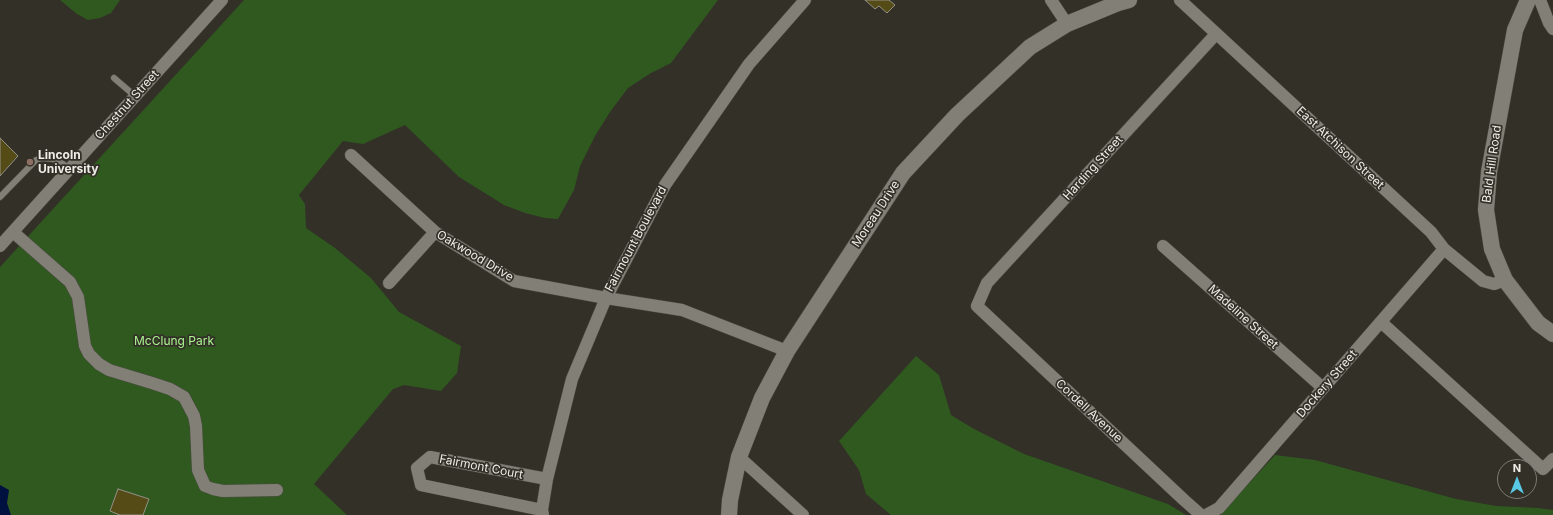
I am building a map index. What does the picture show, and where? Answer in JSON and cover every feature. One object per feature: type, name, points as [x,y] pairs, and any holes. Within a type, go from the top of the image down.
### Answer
[{"type":"main road","name":"Moreau Drive","points":[[729,515],[730,500],[739,457],[762,398],[787,351],[903,173],[957,115],[1030,46],[1067,24],[1129,0]]},
{"type":"main road","name":"Bald Hill Road","points":[[1528,0],[1515,30],[1489,172],[1486,210],[1492,249],[1504,280],[1538,323],[1553,334]]},
{"type":"street","name":"Chestnut Street","points":[[0,246],[222,0]]},
{"type":"street","name":"Fairmount Boulevard","points":[[542,513],[547,479],[572,380],[606,298],[665,185],[749,64],[805,0]]},
{"type":"street","points":[[1051,0],[1067,24]]},
{"type":"street","name":"East Atchison Street","points":[[1180,0],[1431,232],[1444,249],[1483,281],[1494,284],[1504,280]]},
{"type":"street","points":[[1540,0],[1553,29]]},
{"type":"street","name":"Harding Street","points":[[977,306],[988,283],[1216,34]]},
{"type":"street","name":"Oakwood Drive","points":[[351,155],[435,232],[514,280],[606,298],[682,310],[787,351]]},
{"type":"street","points":[[13,232],[70,282],[78,297],[84,346],[89,354],[99,364],[109,370],[152,383],[184,397],[194,416],[196,426],[198,470],[206,486],[223,491],[277,490]]},
{"type":"street","points":[[389,283],[435,232]]},
{"type":"street","name":"Madeline Street","points":[[1163,246],[1323,388]]},
{"type":"street","name":"Dockery Street","points":[[1206,515],[1219,508],[1444,249]]},
{"type":"street","name":"Cordell Avenue","points":[[977,306],[1172,490],[1201,515]]},
{"type":"street","points":[[1381,322],[1543,469],[1553,459]]},
{"type":"street","name":"Fairmont Court","points":[[542,513],[421,485],[417,468],[430,457],[547,479]]},
{"type":"street","points":[[739,457],[803,515]]},
{"type":"lane","points":[[114,78],[135,96]]},
{"type":"lane","points":[[0,198],[36,160],[42,158],[53,159],[70,168]]},
{"type":"green space","points":[[60,0],[120,0],[111,13],[100,18],[88,20],[77,14]]},
{"type":"green space","name":"McClung Park","points":[[244,0],[718,0],[671,63],[651,73],[628,88],[610,112],[595,136],[580,166],[574,190],[558,219],[545,218],[525,213],[504,205],[459,177],[405,125],[363,144],[343,141],[299,195],[305,204],[306,228],[335,248],[371,278],[399,312],[461,346],[457,373],[441,391],[404,385],[393,389],[314,484],[347,515],[0,515],[0,267]]},
{"type":"green space","points":[[916,356],[939,375],[951,415],[974,429],[1024,454],[1168,504],[1186,515],[891,515],[866,494],[859,470],[839,441]]},
{"type":"green space","points":[[1275,455],[1315,460],[1456,499],[1496,506],[1553,510],[1553,515],[1220,515]]},
{"type":"shaded area","points":[[0,485],[9,490],[7,503],[11,515],[0,515]]},
{"type":"building","points":[[865,0],[889,0],[895,5],[887,13],[879,6],[875,9]]},
{"type":"building","points":[[0,138],[18,156],[0,176]]},
{"type":"building","points":[[118,489],[149,499],[143,515],[120,515],[110,511]]},
{"type":"place","name":"Lincoln University","points":[[30,162]]}]
